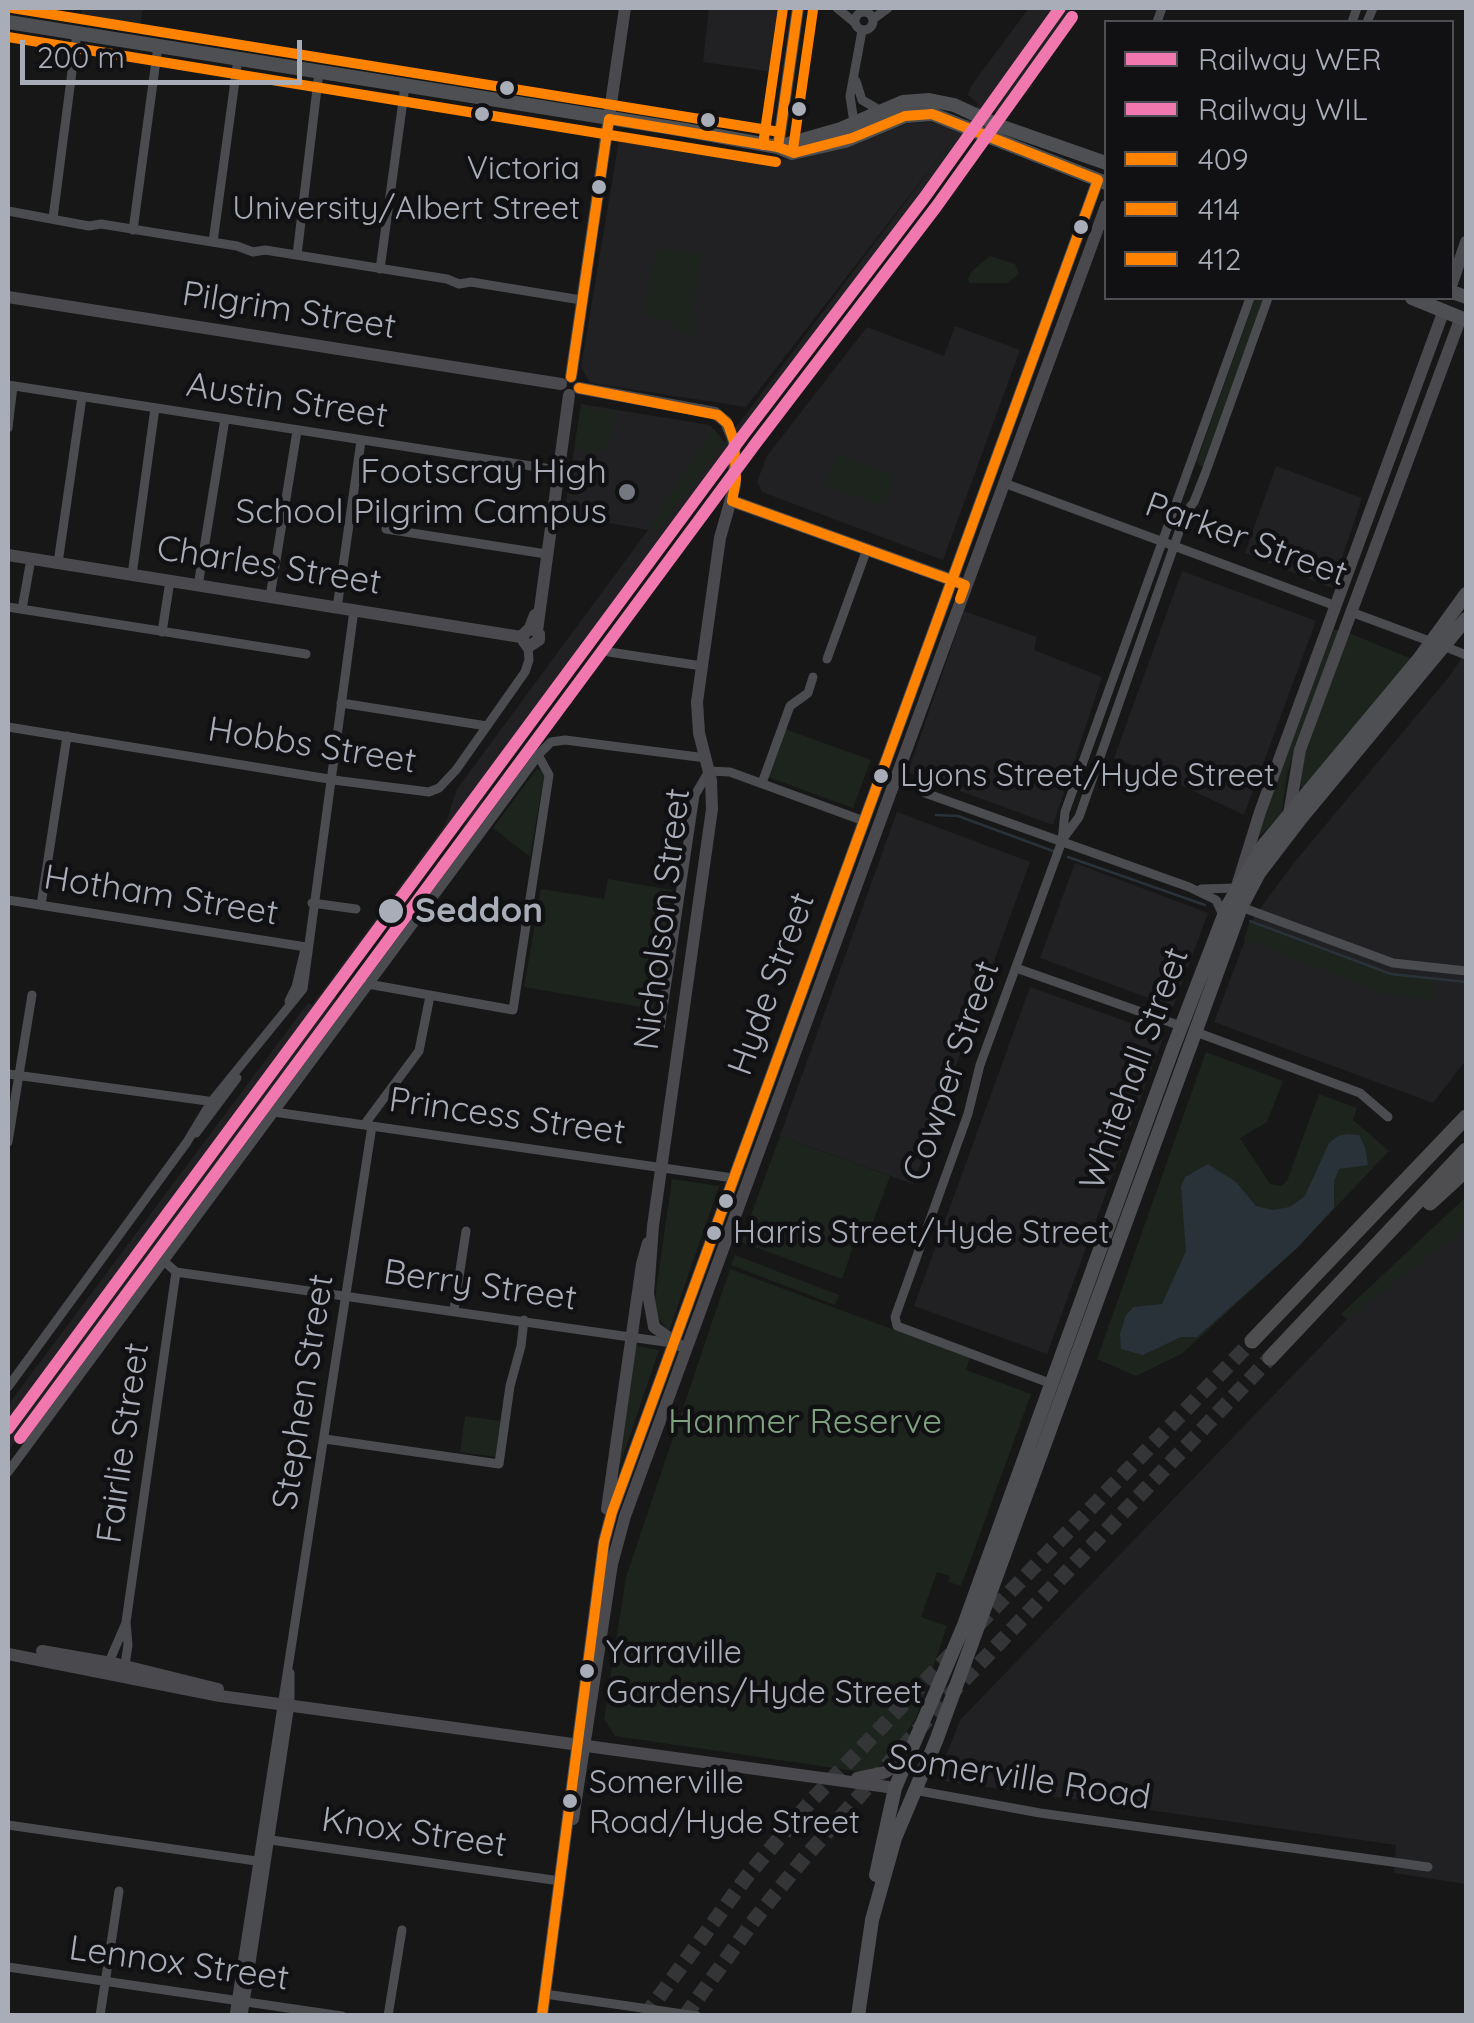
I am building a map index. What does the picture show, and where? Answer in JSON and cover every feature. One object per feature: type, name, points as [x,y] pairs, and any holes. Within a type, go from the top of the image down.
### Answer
[{"type":"highway","points":[[1252,1341],[1466,1116]]},
{"type":"highway","points":[[1270,1358],[1466,1150]]},
{"type":"highway","points":[[1398,1225],[1466,1170]]},
{"type":"main road","points":[[8,22],[792,152],[852,138],[908,101],[943,102],[1000,126],[1104,158]]},
{"type":"main road","points":[[778,147],[858,122],[911,114],[941,116],[1102,182]]},
{"type":"main road","points":[[1464,319],[1466,298]]},
{"type":"main road","points":[[1448,300],[1464,319]]},
{"type":"main road","points":[[1459,618],[1466,594]]},
{"type":"main road","points":[[1277,849],[1439,644],[1466,604]]},
{"type":"main road","points":[[1237,888],[1253,860],[1289,814],[1439,644]]},
{"type":"main road","points":[[1277,849],[1289,814]]},
{"type":"main road","name":"Whitehall Street","points":[[872,1920],[894,1838],[940,1731],[1125,1204],[1196,1032],[1242,907],[1259,873],[1277,849]]},
{"type":"main road","name":"Whitehall Street","points":[[1125,1204],[1181,1026],[1237,888]]},
{"type":"main road","points":[[1181,1026],[1196,1032]]},
{"type":"main road","name":"Whitehall Street","points":[[858,2016],[879,1855],[895,1788],[1058,1386]]},
{"type":"main road","name":"Somerville Road","points":[[895,1788],[914,1790]]},
{"type":"street","points":[[529,636],[538,608],[625,8]]},
{"type":"street","points":[[778,147],[798,8]]},
{"type":"street","points":[[837,8],[873,18]]},
{"type":"street","points":[[862,31],[871,28],[873,18],[888,8]]},
{"type":"street","points":[[857,14],[862,31],[850,104],[858,122]]},
{"type":"street","points":[[52,218],[77,34]]},
{"type":"street","points":[[134,230],[158,46]]},
{"type":"street","points":[[213,242],[238,58]]},
{"type":"street","points":[[297,255],[319,72]]},
{"type":"street","points":[[856,73],[860,98],[883,118]]},
{"type":"street","points":[[380,269],[404,86]]},
{"type":"street","name":"Hyde Street","points":[[581,1744],[604,1542],[888,778],[959,583],[990,478],[1102,182]]},
{"type":"street","points":[[8,211],[458,284],[471,282],[581,300]]},
{"type":"street","name":"Hyde Street","points":[[959,583],[1004,483],[1104,211]]},
{"type":"street","points":[[1454,277],[1466,242]]},
{"type":"street","name":"Pilgrim Street","points":[[8,297],[570,386],[715,413],[726,422],[734,438]]},
{"type":"street","name":"Cowper Street","points":[[1170,544],[1177,499],[1249,300]]},
{"type":"street","name":"Cowper Street","points":[[1058,1386],[897,1326],[894,1320],[968,1114],[980,1065],[1062,841],[1066,812],[1170,544],[1194,502],[1267,300]]},
{"type":"street","name":"Whitehall Street","points":[[1237,888],[1248,843],[1448,300]]},
{"type":"street","points":[[1289,814],[1297,760],[1464,319]]},
{"type":"street","points":[[8,428],[10,386]]},
{"type":"street","name":"Austin Street","points":[[10,386],[558,470]]},
{"type":"street","points":[[58,563],[82,397]]},
{"type":"street","points":[[132,575],[155,408]]},
{"type":"street","points":[[198,586],[225,419]]},
{"type":"street","points":[[270,597],[297,431]]},
{"type":"street","name":"Nicholson Street","points":[[679,1345],[652,1322],[648,1305],[652,1230],[711,819],[708,765],[697,717],[722,527],[736,479],[734,438]]},
{"type":"street","points":[[337,608],[361,441]]},
{"type":"street","points":[[990,478],[1004,483]]},
{"type":"street","name":"Parker Street","points":[[1004,483],[1466,655]]},
{"type":"street","points":[[732,500],[959,583]]},
{"type":"street","points":[[386,530],[546,554]]},
{"type":"street","points":[[827,658],[867,550]]},
{"type":"street","name":"Charles Street","points":[[8,555],[529,636]]},
{"type":"street","points":[[22,609],[31,559]]},
{"type":"street","points":[[162,632],[170,581]]},
{"type":"street","points":[[8,607],[306,654]]},
{"type":"street","points":[[8,1387],[214,1102],[303,989],[354,610]]},
{"type":"street","name":"Hobbs Street","points":[[8,727],[330,779],[419,792],[434,790],[456,770],[525,672],[529,636]]},
{"type":"street","points":[[609,652],[702,666]]},
{"type":"street","points":[[762,783],[790,706],[808,693],[813,677]]},
{"type":"street","points":[[341,703],[487,726]]},
{"type":"street","points":[[41,905],[67,736]]},
{"type":"street","points":[[8,1472],[551,742],[565,740],[708,765],[864,821]]},
{"type":"street","points":[[368,984],[513,1010],[550,775],[538,755]]},
{"type":"street","points":[[660,1029],[696,792],[708,765]]},
{"type":"street","name":"Hyde Street","points":[[740,1178],[864,821],[888,778]]},
{"type":"street","points":[[925,793],[1189,887],[1216,900],[1223,917]]},
{"type":"street","points":[[1189,887],[1237,888]]},
{"type":"street","name":"Hotham Street","points":[[8,900],[306,947]]},
{"type":"street","points":[[312,904],[356,909]]},
{"type":"street","points":[[1242,907],[1393,964],[1466,971]]},
{"type":"street","points":[[1016,968],[1181,1026]]},
{"type":"street","points":[[8,1142],[13,1075],[32,995]]},
{"type":"street","name":"Stephen Street","points":[[243,2016],[241,2001],[347,1294],[368,1126],[420,1051],[430,996]]},
{"type":"street","points":[[1196,1032],[1360,1092],[1388,1117]]},
{"type":"street","points":[[13,1075],[214,1102]]},
{"type":"street","name":"Princess Street","points":[[274,1112],[740,1178]]},
{"type":"street","name":"Nicholson Street","points":[[604,1542],[636,1336],[642,1264],[652,1230]]},
{"type":"street","points":[[454,1310],[466,1231]]},
{"type":"street","points":[[164,1261],[176,1272]]},
{"type":"street","name":"Berry Street","points":[[176,1272],[679,1345]]},
{"type":"street","name":"Fairlie Street","points":[[115,1662],[126,1622],[176,1272]]},
{"type":"street","points":[[636,1336],[650,1277]]},
{"type":"street","points":[[325,1439],[499,1464],[524,1320]]},
{"type":"street","name":"Hyde Street","points":[[542,2016],[581,1744],[612,1564],[679,1345]]},
{"type":"street","name":"Fairlie Street","points":[[115,1662],[128,1650],[126,1622]]},
{"type":"street","name":"Somerville Road","points":[[8,1646],[115,1662],[203,1694],[895,1788]]},
{"type":"street","points":[[115,1662],[128,1650]]},
{"type":"street","name":"Somerville Road","points":[[8,1654],[115,1662]]},
{"type":"street","points":[[834,1780],[878,1774],[906,1759]]},
{"type":"street","name":"Somerville Road","points":[[914,1790],[1040,1813],[1428,1867]]},
{"type":"street","points":[[8,1825],[262,1862]]},
{"type":"street","name":"Knox Street","points":[[265,1840],[560,1881]]},
{"type":"street","points":[[100,2016],[119,1892]]},
{"type":"street","points":[[388,2016],[402,1930]]},
{"type":"street","name":"Lennox Street","points":[[8,1967],[342,2016]]},
{"type":"street","points":[[545,1994],[697,2016]]},
{"type":"street","name":"Stephen Street","points":[[234,2016],[241,2001]]},
{"type":"shaded area","points":[[82,8],[143,8],[139,33],[79,24]]},
{"type":"shaded area","points":[[709,8],[782,8],[773,72],[703,62]]},
{"type":"shaded area","points":[[1029,8],[1071,8],[1024,75],[1033,86],[1008,113],[989,111],[897,245],[725,465],[483,799],[480,809],[459,835],[468,818],[465,816],[332,993],[337,998],[178,1223],[8,1452],[8,1405],[445,825],[457,789],[648,530],[564,515],[581,404],[710,425],[725,442],[947,147],[746,407],[590,383],[581,367],[619,140],[624,134],[791,160],[910,123],[930,122],[959,131],[978,104],[968,95],[971,86]]},
{"type":"shaded area","points":[[955,326],[1020,350],[943,560],[762,492],[757,482],[767,456],[867,327],[944,356]]},
{"type":"shaded area","points":[[1276,466],[1362,498],[1332,588],[1245,553]]},
{"type":"shaded area","points":[[1182,571],[1316,621],[1244,815],[1114,758]]},
{"type":"shaded area","points":[[964,611],[1037,637],[1034,650],[1102,677],[1053,825],[908,772]]},
{"type":"shaded area","points":[[1466,652],[1466,1060],[1433,1103],[1214,1022],[1254,917]]},
{"type":"shaded area","points":[[897,812],[1030,862],[913,1184],[780,1136]]},
{"type":"shaded area","points":[[1075,863],[1208,913],[1173,1007],[1040,958]]},
{"type":"shaded area","points":[[1030,987],[1164,1035],[1047,1354],[914,1306]]},
{"type":"shaded area","points":[[1348,1134],[1359,1135],[1368,1165],[1339,1169],[1334,1181],[1334,1208],[1297,1248],[1197,1337],[1181,1337],[1143,1355],[1121,1349],[1120,1334],[1126,1315],[1134,1307],[1162,1304],[1186,1251],[1181,1187],[1185,1177],[1208,1164],[1236,1182],[1256,1206],[1273,1210],[1290,1207],[1305,1196],[1329,1143]]},
{"type":"shaded area","points":[[1466,1228],[1466,1884],[1394,1873],[1396,1845],[937,1780],[960,1720],[1353,1313]]},
{"type":"green space","points":[[656,248],[701,255],[690,318],[694,320],[692,333],[680,334],[673,321],[645,316]]},
{"type":"green space","points":[[990,256],[1015,264],[1019,274],[1007,283],[970,283],[972,271]]},
{"type":"green space","points":[[1254,300],[1262,300],[1206,464],[1200,467],[1197,461]]},
{"type":"green space","points":[[581,406],[614,412],[609,447],[586,454],[584,448],[574,451]]},
{"type":"green space","points":[[714,429],[724,443],[657,532],[649,529]]},
{"type":"green space","points":[[837,454],[894,476],[883,507],[825,485]]},
{"type":"green space","points":[[1334,629],[1339,631],[1287,773],[1282,813],[1260,836],[1257,833]]},
{"type":"green space","points":[[1349,633],[1412,659],[1303,788],[1299,785],[1305,754]]},
{"type":"green space","points":[[785,729],[871,760],[853,808],[768,777]]},
{"type":"green space","points":[[537,769],[544,776],[530,857],[493,828]]},
{"type":"green space","points":[[608,879],[672,890],[653,1009],[524,987],[541,889],[604,899]]},
{"type":"green space","points":[[1250,921],[1391,974],[1435,978],[1434,1000],[1385,994],[1244,939]]},
{"type":"green space","points":[[1206,1052],[1283,1081],[1267,1122],[1240,1138],[1270,1184],[1281,1186],[1287,1181],[1319,1094],[1357,1108],[1353,1120],[1389,1151],[1297,1248],[1183,1353],[1136,1376],[1097,1359]]},
{"type":"green space","points":[[780,1136],[890,1176],[867,1238],[857,1235],[842,1279],[741,1242]]},
{"type":"green space","points":[[672,1179],[719,1186],[669,1331],[653,1313]]},
{"type":"green space","points":[[1466,1197],[1466,1228],[1347,1319],[1341,1314]]},
{"type":"green space","points":[[735,1255],[839,1295],[835,1305],[731,1265]]},
{"type":"green space","name":"Hanmer Reserve","points":[[730,1269],[970,1358],[966,1370],[1031,1394],[961,1586],[949,1582],[950,1576],[937,1572],[921,1617],[947,1626],[916,1718],[876,1771],[615,1736],[604,1719],[626,1577]]},
{"type":"green space","points":[[636,1346],[659,1350],[617,1474]]},
{"type":"green space","points":[[465,1416],[501,1421],[496,1457],[460,1452]]},
{"type":"waterway","points":[[936,815],[958,816],[1053,851]]},
{"type":"waterway","points":[[1068,857],[1205,905]]},
{"type":"waterway","points":[[1250,921],[1391,974],[1466,982]]},
{"type":"tunnel","points":[[978,1625],[1252,1341]]},
{"type":"tunnel","points":[[685,2016],[805,1857],[944,1701],[1270,1358]]},
{"type":"tunnel","points":[[645,2016],[748,1875],[811,1801],[952,1653]]},
{"type":"rail line","name":"WER","points":[[8,1429],[744,434],[924,198],[1060,8]]},
{"type":"rail line","name":"WIL","points":[[20,1438],[756,443],[936,207],[1072,17]]},
{"type":"transit line","name":"412","points":[[12,8],[780,132]]},
{"type":"transit line","name":"412","points":[[763,145],[783,8]]},
{"type":"transit line","name":"409","points":[[778,147],[798,8]]},
{"type":"transit line","name":"414","points":[[793,149],[813,10]]},
{"type":"transit line","name":"414","points":[[8,37],[776,162]]},
{"type":"transit line","name":"409","points":[[542,2016],[604,1542],[612,1512],[1098,180],[932,114],[905,116],[852,138],[794,153],[778,147],[609,119],[571,377]]},
{"type":"transit line","name":"409","points":[[579,388],[718,415],[728,424],[734,441],[736,479],[732,501],[965,585],[960,599]]},
{"type":"place","name":"Victoria University/Albert Street","points":[[599,187]]},
{"type":"place","name":"Footscray High School Pilgrim Campus","points":[[627,492]]},
{"type":"place","name":"Lyons Street/Hyde Street","points":[[881,776]]},
{"type":"place","name":"Seddon","points":[[391,911]]},
{"type":"place","name":"Harris Street/Hyde Street","points":[[714,1233]]},
{"type":"place","name":"Yarraville Gardens/Hyde Street","points":[[587,1671]]},
{"type":"place","name":"Somerville Road/Hyde Street","points":[[570,1801]]}]
